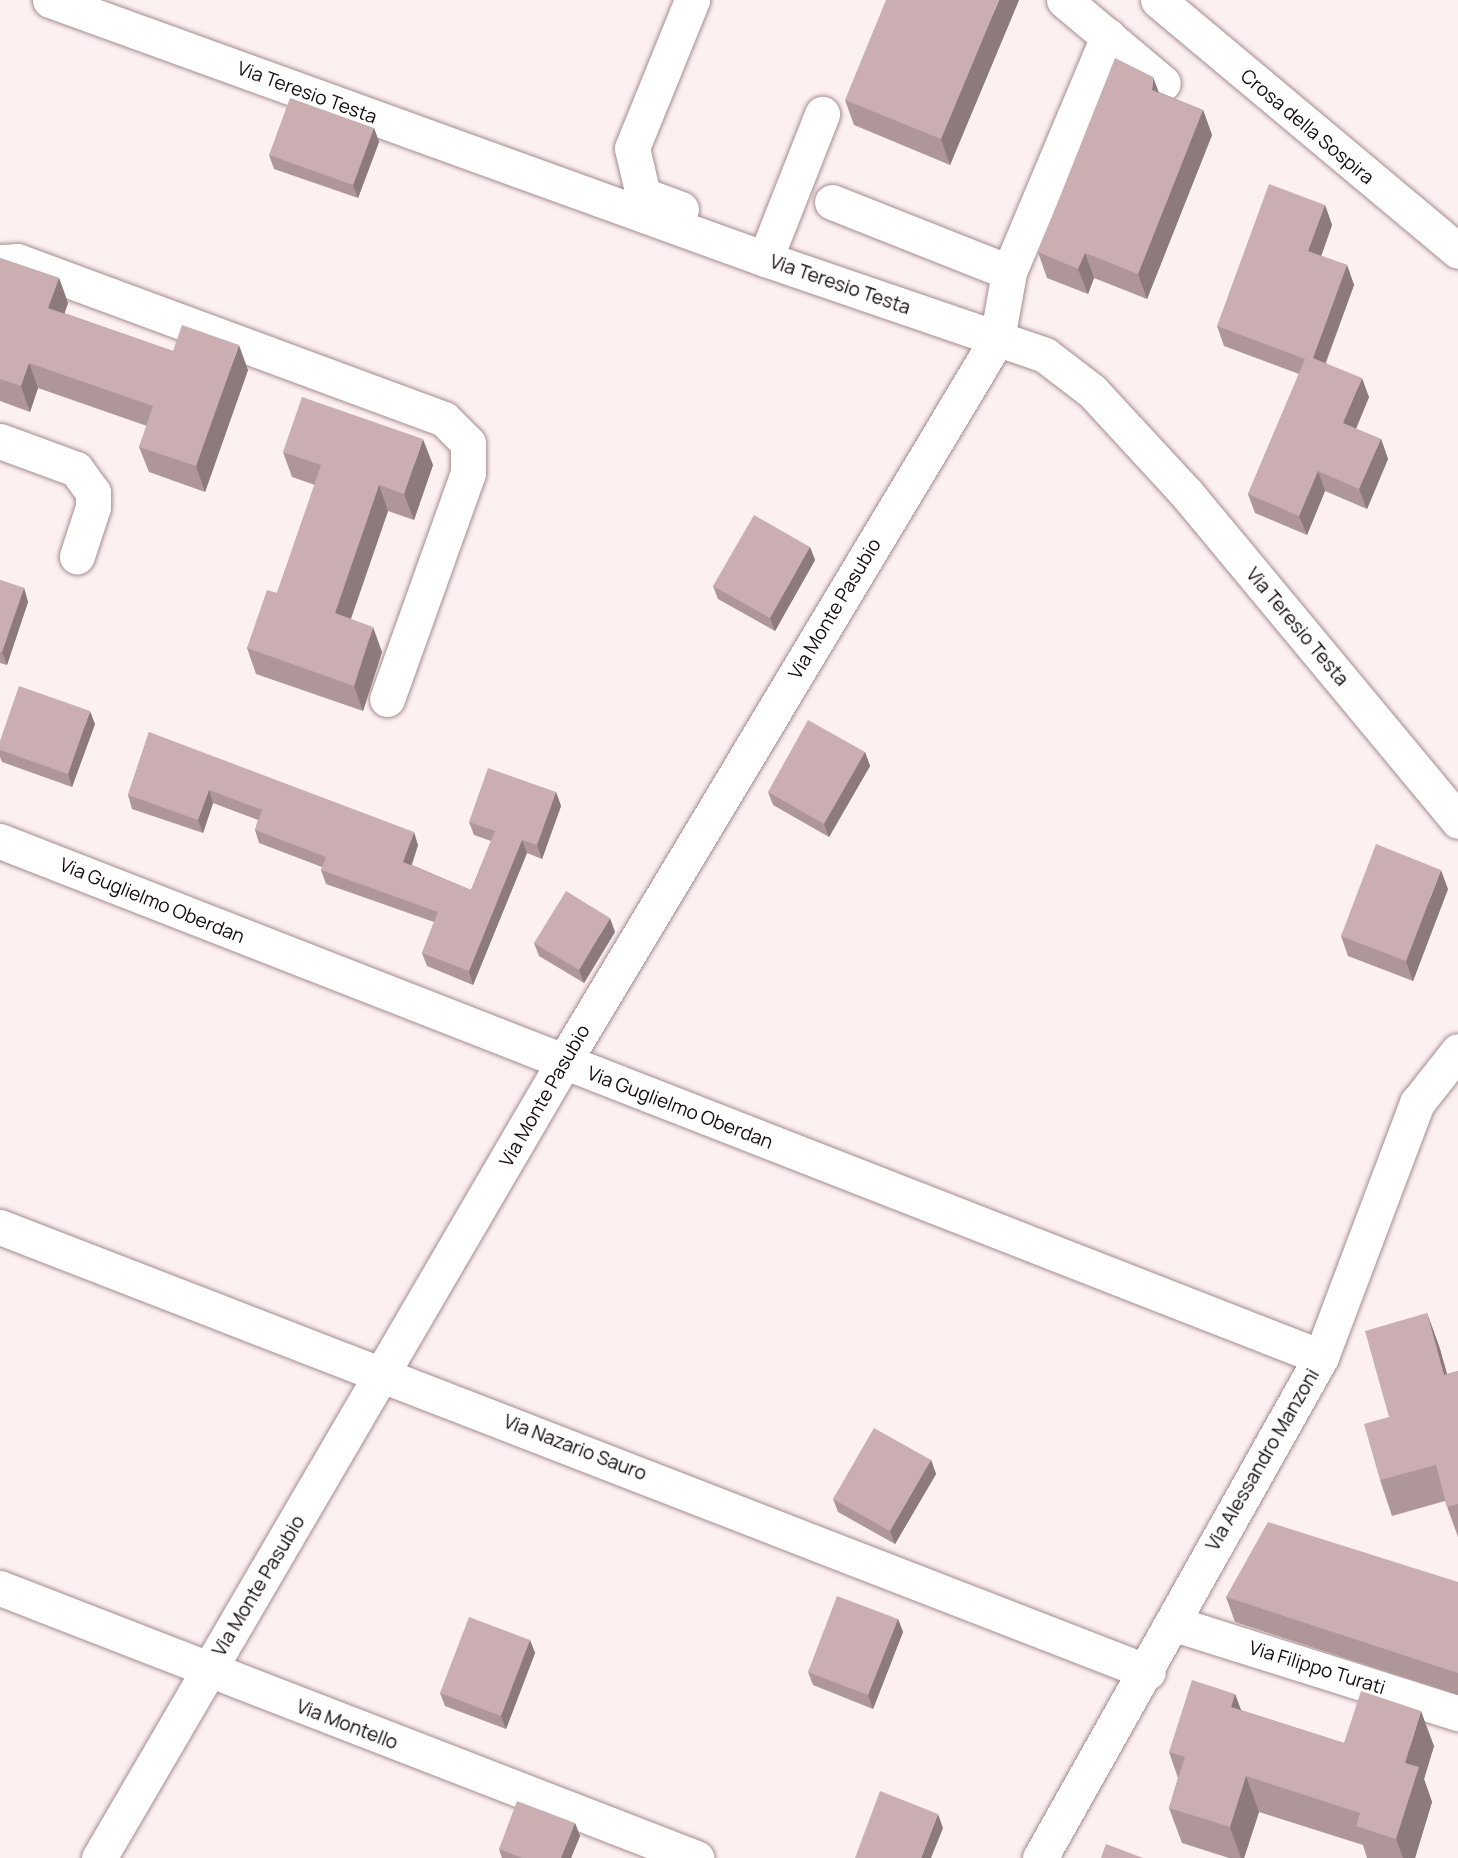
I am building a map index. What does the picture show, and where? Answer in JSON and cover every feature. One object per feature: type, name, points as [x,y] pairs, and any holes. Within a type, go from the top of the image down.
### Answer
[{"type":"street","name":"Via Teresio Testa","points":[[50,0],[767,250],[1045,355],[1092,391],[1187,494],[1458,821]]},
{"type":"street","points":[[1064,0],[1163,83]]},
{"type":"street","name":"Crosa della Sospira","points":[[1158,0],[1458,251]]},
{"type":"street","points":[[689,8],[632,148],[643,195],[767,250],[822,114]]},
{"type":"street","points":[[997,338],[1009,272],[1108,36]]},
{"type":"street","points":[[832,202],[1009,272]]},
{"type":"street","points":[[0,262],[17,261],[444,419],[468,443],[468,472],[387,699]]},
{"type":"street","name":"Via Monte Pasubio","points":[[99,1858],[384,1374],[563,1063],[997,338]]},
{"type":"street","points":[[0,440],[76,469],[93,492],[93,507],[77,556]]},
{"type":"street","name":"Via Guglielmo Oberdan","points":[[0,841],[1321,1357]]},
{"type":"street","name":"Via Alessandro Manzoni","points":[[1041,1858],[1175,1624],[1194,1579],[1321,1357],[1417,1103],[1458,1051]]},
{"type":"street","name":"Via Nazario Sauro","points":[[0,1227],[1148,1672]]},
{"type":"street","name":"Via Montello","points":[[0,1588],[208,1671],[696,1858]]},
{"type":"street","name":"Via Filippo Turati","points":[[1175,1624],[1458,1713]]},
{"type":"building","points":[[886,0],[999,0],[941,139],[845,100]]},
{"type":"building","points":[[1115,58],[1153,77],[1152,90],[1203,110],[1138,274],[1085,253],[1078,269],[1038,252]]},
{"type":"building","points":[[290,98],[374,128],[353,185],[269,155]]},
{"type":"building","points":[[1269,184],[1325,205],[1308,251],[1347,265],[1313,358],[1362,378],[1343,423],[1381,439],[1359,489],[1318,471],[1299,516],[1248,494],[1305,359],[1217,326]]},
{"type":"building","points":[[0,258],[59,278],[48,308],[173,351],[182,325],[239,345],[196,466],[139,447],[153,406],[29,363],[21,386],[0,379]]},
{"type":"building","points":[[302,397],[423,439],[404,494],[379,485],[335,613],[373,627],[354,686],[247,648],[267,590],[277,593],[321,465],[283,452]]},
{"type":"building","points":[[754,515],[810,547],[770,618],[713,586]]},
{"type":"building","points":[[0,580],[24,588],[2,652],[0,651]]},
{"type":"building","points":[[19,686],[90,711],[68,774],[0,750],[0,741]]},
{"type":"building","points":[[808,720],[865,752],[824,824],[768,792]]},
{"type":"building","points":[[149,732],[414,832],[403,862],[471,890],[495,831],[469,822],[488,768],[556,792],[537,845],[522,840],[469,971],[422,953],[438,912],[321,870],[326,857],[255,830],[262,810],[209,790],[198,820],[128,795]]},
{"type":"building","points":[[1376,844],[1441,870],[1406,961],[1341,936]]},
{"type":"building","points":[[566,891],[610,918],[579,970],[534,943]]},
{"type":"building","points":[[1427,1313],[1444,1375],[1458,1371],[1458,1504],[1447,1507],[1436,1465],[1380,1480],[1364,1424],[1389,1417],[1365,1331]]},
{"type":"building","points":[[874,1428],[931,1460],[890,1531],[833,1499]]},
{"type":"building","points":[[1268,1522],[1458,1582],[1458,1673],[1226,1597]]},
{"type":"building","points":[[837,1596],[898,1619],[868,1695],[808,1672]]},
{"type":"building","points":[[469,1617],[530,1640],[501,1716],[440,1693]]},
{"type":"building","points":[[1192,1680],[1235,1694],[1231,1707],[1344,1743],[1361,1691],[1421,1711],[1405,1763],[1419,1767],[1396,1839],[1356,1826],[1360,1813],[1246,1776],[1230,1827],[1169,1808],[1185,1757],[1169,1752]]},
{"type":"building","points":[[880,1791],[938,1814],[921,1858],[855,1858]]},
{"type":"building","points":[[517,1801],[575,1823],[561,1858],[522,1858],[499,1849]]},
{"type":"building","points":[[1106,1844],[1143,1858],[1101,1858]]}]
